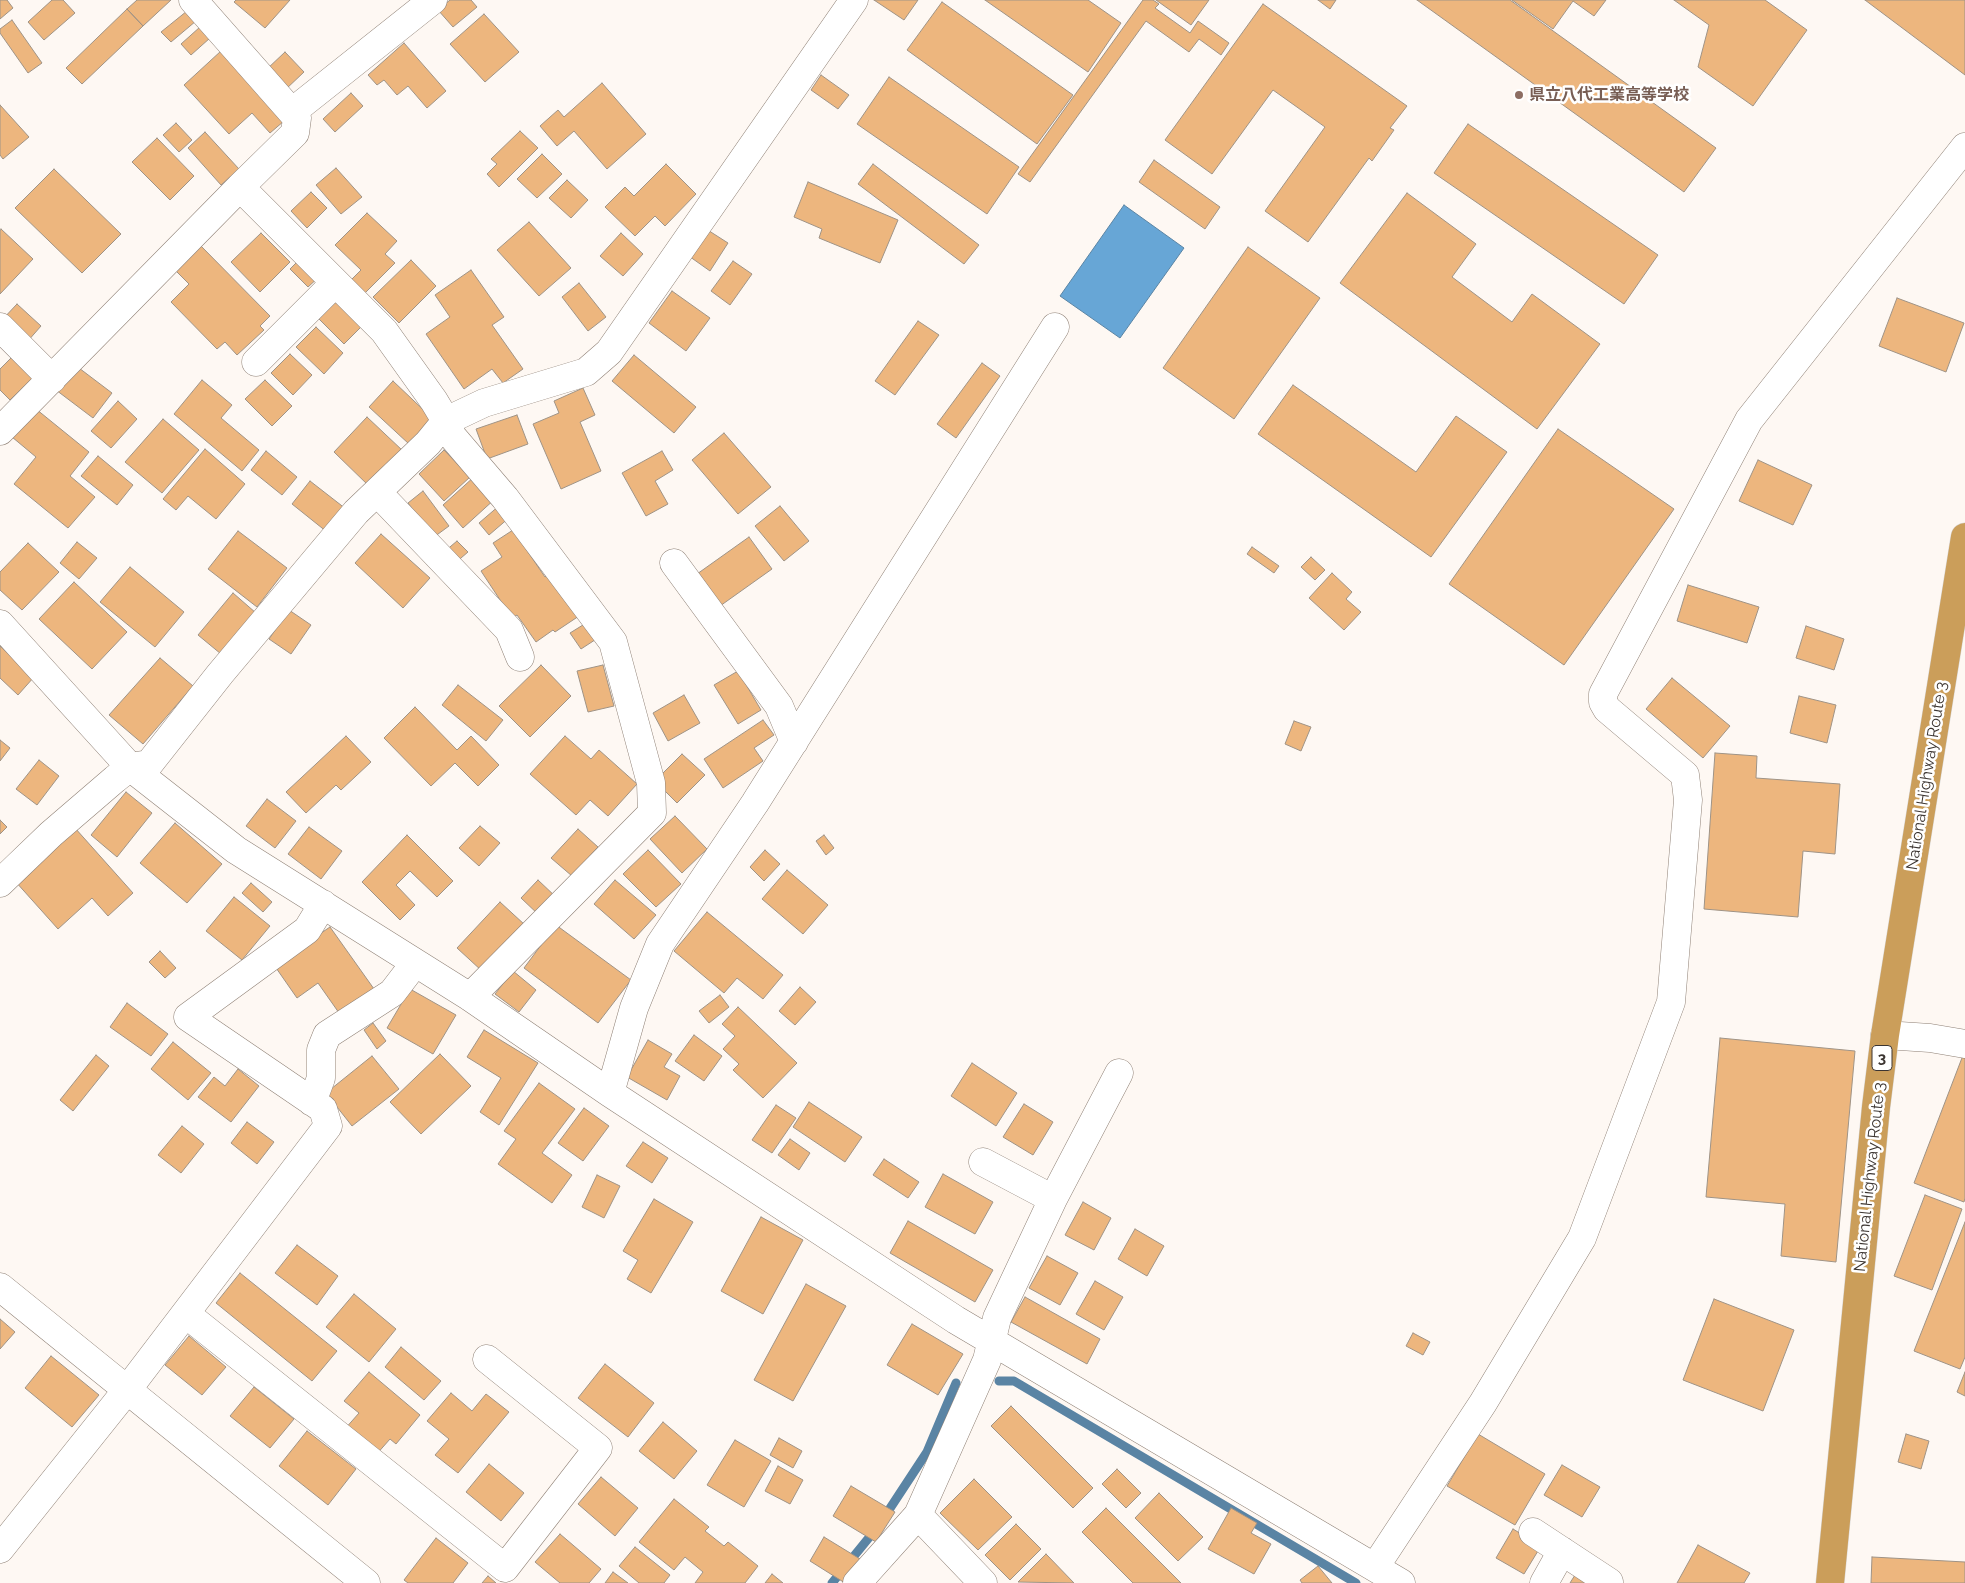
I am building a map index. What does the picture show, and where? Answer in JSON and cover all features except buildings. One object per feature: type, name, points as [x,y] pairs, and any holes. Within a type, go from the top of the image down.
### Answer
[{"type":"highway","name":"National Highway Route 3","points":[[1830,1583],[1875,1117],[1885,1035],[1965,537]]},
{"type":"street","points":[[0,431],[295,133],[297,118],[193,0]]},
{"type":"street","points":[[292,112],[433,0]]},
{"type":"street","points":[[0,882],[51,834],[130,767],[148,764],[220,674],[356,512],[428,443],[446,421],[484,404],[586,372],[609,352],[854,0]]},
{"type":"street","points":[[1374,1567],[1483,1404],[1582,1238],[1671,1002],[1688,800],[1685,776],[1607,709],[1602,702],[1603,694],[1749,420],[1965,147]]},
{"type":"street","points":[[240,187],[384,331],[446,421],[452,436],[505,498],[613,642],[651,790],[652,814],[470,997]]},
{"type":"street","points":[[256,362],[335,282]]},
{"type":"street","points":[[610,1093],[634,1008],[660,944],[794,742],[1054,327]]},
{"type":"street","points":[[3,337],[52,379]]},
{"type":"street","points":[[377,492],[509,630],[520,657]]},
{"type":"street","points":[[674,563],[779,706],[794,742]]},
{"type":"street","points":[[0,624],[130,767],[236,850],[470,997],[610,1093],[990,1342],[1401,1583]]},
{"type":"street","points":[[0,1549],[128,1390],[328,1126],[323,1109],[188,1017],[307,930],[323,904]]},
{"type":"street","points":[[312,1102],[321,1078],[322,1050],[327,1036],[392,993],[415,963]]},
{"type":"street","points":[[1885,1035],[1930,1038],[1965,1044]]},
{"type":"street","points":[[857,1583],[918,1516],[986,1360],[997,1318],[1053,1199],[1119,1074]]},
{"type":"street","points":[[983,1162],[1053,1199]]},
{"type":"street","points":[[0,1287],[366,1583]]},
{"type":"street","points":[[186,1314],[504,1568],[598,1448],[487,1358]]},
{"type":"street","points":[[918,1516],[983,1583]]},
{"type":"street","points":[[1533,1532],[1609,1582]]},
{"type":"street","points":[[1544,1583],[1562,1551]]},
{"type":"water","points":[[1124,205],[1184,248],[1120,338],[1060,296]]},
{"type":"waterway","points":[[999,1381],[1014,1381],[1356,1583]]},
{"type":"waterway","points":[[883,1519],[927,1452],[956,1383]]},
{"type":"waterway","points":[[832,1583],[876,1529]]},
{"type":"place","name":"県立八代工業高等学校","points":[[1519,95]]}]
